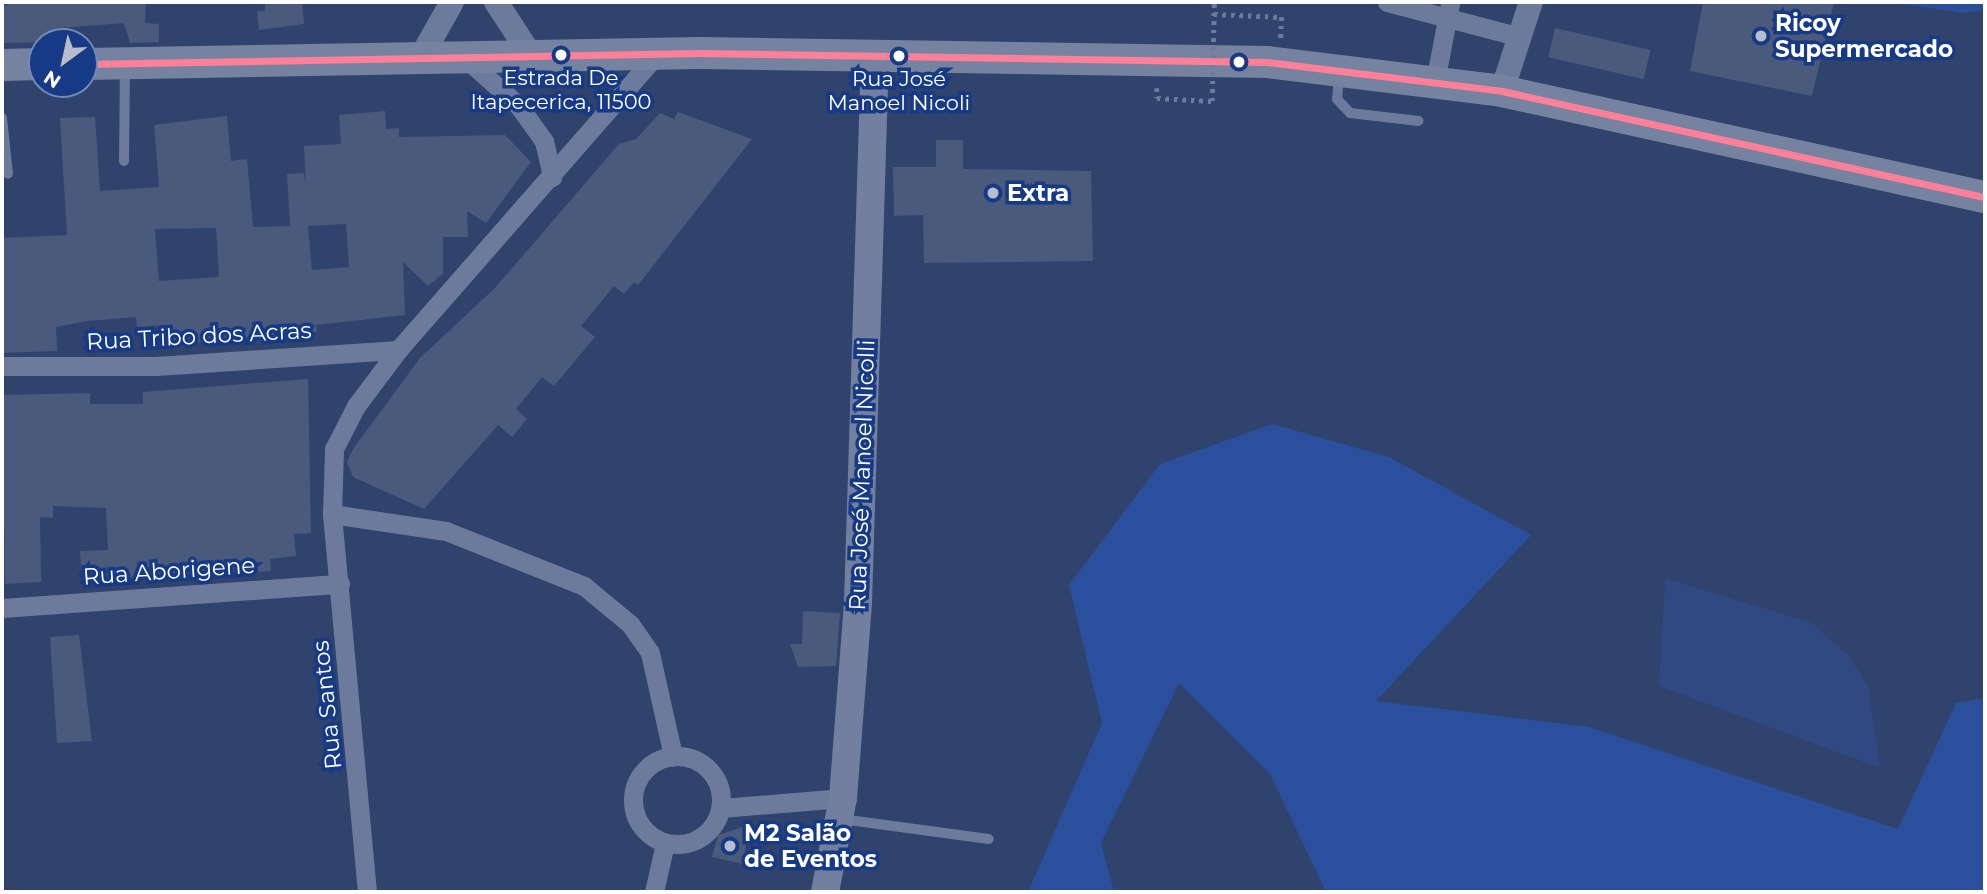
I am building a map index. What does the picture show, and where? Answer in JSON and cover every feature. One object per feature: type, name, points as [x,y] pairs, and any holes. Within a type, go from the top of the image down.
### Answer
[{"type":"main road","points":[[98,64],[656,55],[875,55],[1231,61],[1339,71],[1502,92],[1985,197]]},
{"type":"main road","name":"Rua José Manoel Nicolli","points":[[825,892],[841,809],[859,603],[875,55]]},
{"type":"main road","points":[[2,65],[28,64]]},
{"type":"street","points":[[421,57],[452,2]]},
{"type":"street","points":[[496,2],[532,57]]},
{"type":"street","points":[[1387,2],[1449,8],[1520,37]]},
{"type":"street","points":[[1502,92],[1531,2]]},
{"type":"street","points":[[1435,82],[1449,8]]},
{"type":"street","name":"Rua Santos","points":[[367,892],[332,514],[341,430],[398,350],[656,55]]},
{"type":"street","points":[[465,58],[517,105],[544,141],[552,177]]},
{"type":"street","name":"Rua Tribo dos Acras","points":[[2,366],[156,366],[398,350]]},
{"type":"street","points":[[332,514],[446,531],[584,586],[630,624],[650,653],[673,756]]},
{"type":"street","name":"Rua Aborigene","points":[[2,608],[340,584]]},
{"type":"street","points":[[673,756],[710,770],[721,808],[716,822],[694,841],[665,843],[642,828],[634,789],[648,767],[673,756]]},
{"type":"street","points":[[721,808],[841,809]]},
{"type":"street","points":[[654,892],[665,843]]},
{"type":"lane","points":[[124,161],[125,63]]},
{"type":"lane","points":[[1339,71],[1337,99],[1350,113],[1419,121]]},
{"type":"lane","points":[[2,118],[8,174]]},
{"type":"lane","points":[[841,809],[989,839]]},
{"type":"path","points":[[1157,98],[1212,101],[1214,2]]},
{"type":"path","points":[[1214,14],[1282,18]]},
{"type":"shaded area","points":[[1893,2],[1985,2],[1985,10],[1960,13]]},
{"type":"shaded area","points":[[1272,424],[1389,457],[1531,535],[1376,701],[1589,727],[1898,829],[1956,703],[1985,698],[1985,892],[1326,892],[1270,774],[1179,683],[1101,843],[1114,892],[1028,892],[1102,723],[1069,585],[1160,464]]},
{"type":"shaded area","points":[[1665,578],[1812,623],[1848,655],[1868,686],[1880,768],[1659,686]]},
{"type":"building","points":[[13,2],[146,2],[145,23],[159,24],[159,42],[130,43],[124,23],[28,28],[28,43],[2,43],[2,7]]},
{"type":"building","points":[[302,2],[304,24],[259,30],[257,11],[265,11],[265,3]]},
{"type":"building","name":"Ricoy Supermercado","points":[[1703,2],[1834,2],[1812,96],[1690,71]]},
{"type":"building","points":[[1555,28],[1650,50],[1644,79],[1548,57]]},
{"type":"building","points":[[385,111],[386,129],[399,128],[399,137],[505,135],[531,162],[486,223],[467,211],[468,237],[443,237],[443,274],[428,286],[403,262],[405,315],[316,325],[317,332],[168,345],[167,325],[137,327],[136,317],[87,321],[56,327],[57,351],[2,353],[2,238],[67,235],[60,118],[95,117],[100,191],[159,187],[154,125],[227,116],[231,161],[247,159],[253,227],[290,226],[287,174],[304,173],[306,189],[304,146],[341,144],[339,115]],"holes":[[[346,224],[349,267],[312,270],[308,226]],[[216,228],[219,277],[159,281],[155,229]]]},
{"type":"building","points":[[678,112],[752,139],[638,285],[634,282],[624,294],[614,286],[581,326],[595,337],[554,386],[542,377],[516,409],[527,419],[512,437],[498,425],[424,509],[353,477],[347,462],[353,449],[420,358],[495,288],[619,144],[636,139],[660,113],[674,119]]},
{"type":"building","name":"Extra","points":[[936,140],[963,140],[963,169],[1091,171],[1093,261],[924,263],[923,215],[894,216],[893,167],[936,167]]},
{"type":"building","points":[[308,379],[311,533],[294,534],[296,556],[270,559],[271,571],[82,580],[80,551],[108,550],[106,508],[53,506],[53,518],[40,517],[41,582],[5,584],[2,395],[90,393],[90,404],[143,404],[143,392]]},
{"type":"building","points":[[803,611],[840,613],[836,666],[798,667],[790,644],[802,644]]},
{"type":"building","points":[[79,635],[92,741],[57,743],[50,637]]},
{"type":"building","name":"M2 Salão de Eventos","points":[[749,825],[743,864],[712,857],[718,835]]},
{"type":"transit line","points":[[98,64],[700,53],[1267,62],[1502,91],[1985,197]]},
{"type":"place","name":"Ricoy Supermercado","points":[[1761,36]]},
{"type":"place","name":"Estrada De Itapecerica, 11500","points":[[561,55]]},
{"type":"place","name":"Rua José Manoel Nicoli","points":[[899,56]]},
{"type":"place","name":"Extra","points":[[993,193]]},
{"type":"place","name":"M2 Salão de Eventos","points":[[730,846]]}]
